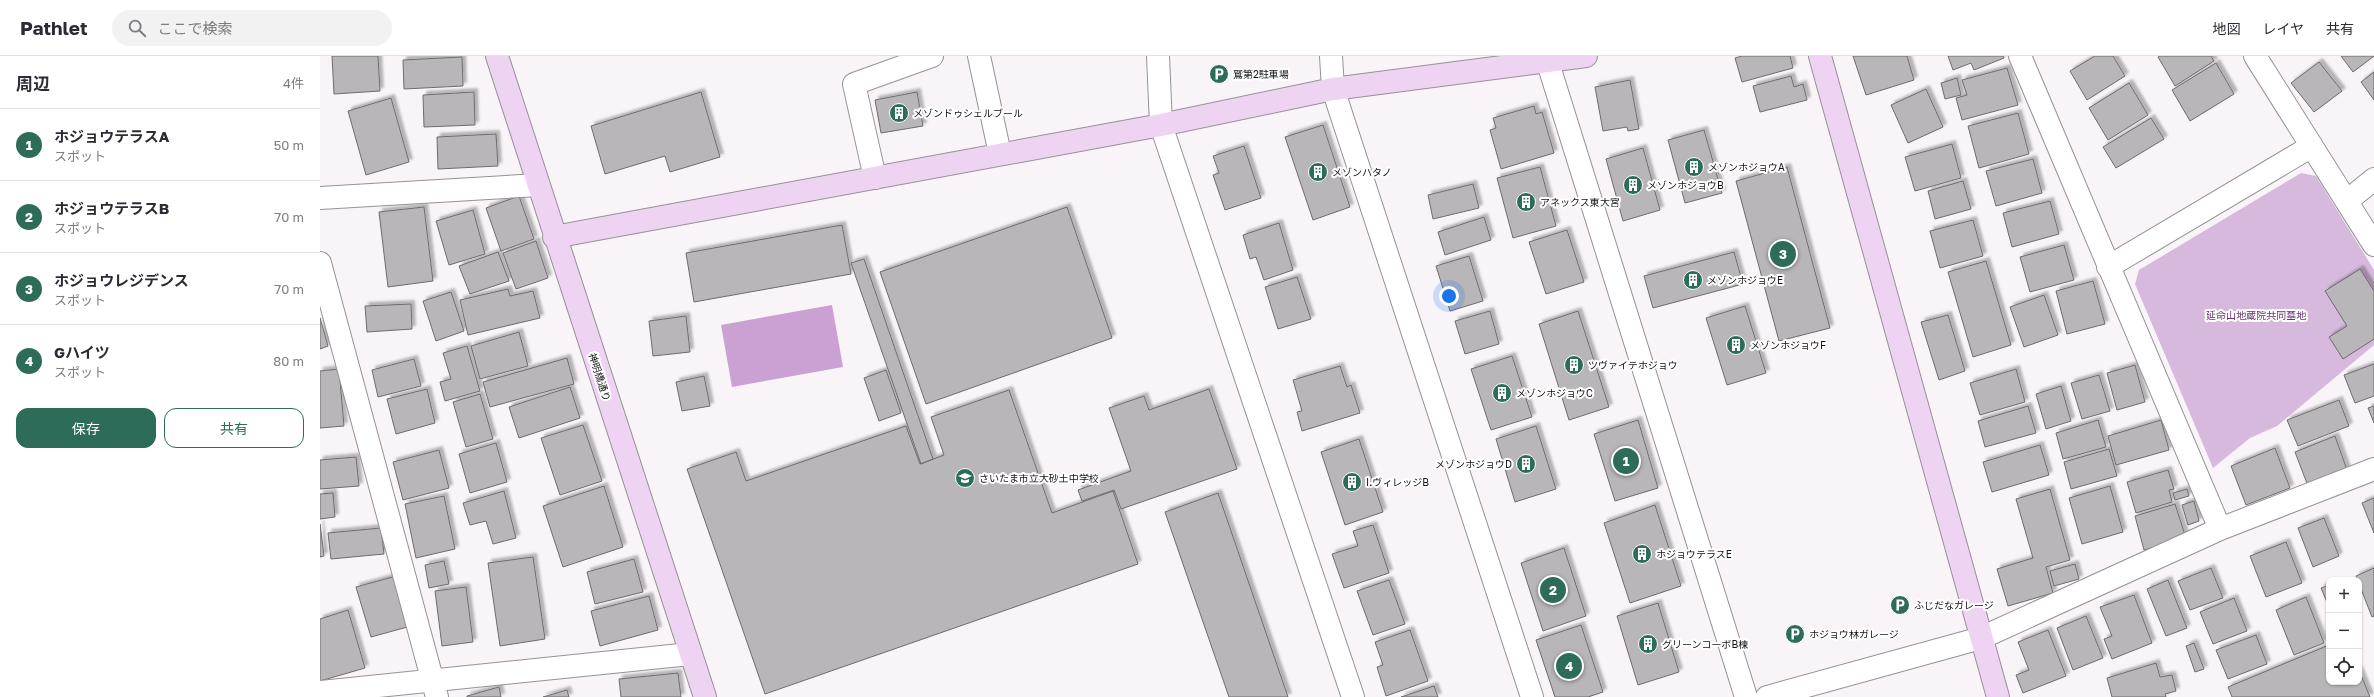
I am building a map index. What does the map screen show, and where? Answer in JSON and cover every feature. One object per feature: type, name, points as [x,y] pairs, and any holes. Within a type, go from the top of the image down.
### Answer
[{"type":"street","name":"神明橋通り","points":[[497,56],[554,237],[705,697]]},
{"type":"street","points":[[979,56],[1000,154]]},
{"type":"street","points":[[1158,56],[1161,125],[1354,697]]},
{"type":"street","points":[[1331,56],[1333,89],[1532,697]]},
{"type":"street","points":[[554,237],[1161,125],[1333,89],[1548,63],[1586,56]]},
{"type":"street","points":[[1820,56],[1998,697]]},
{"type":"street","points":[[2020,56],[2220,529]]},
{"type":"street","points":[[2255,56],[2374,245]]},
{"type":"street","points":[[875,178],[854,84],[928,57]]},
{"type":"street","points":[[1548,63],[1746,697]]},
{"type":"street","points":[[2108,267],[2312,146]]},
{"type":"street","points":[[2347,201],[2374,179]]},
{"type":"street","points":[[320,198],[538,186]]},
{"type":"street","points":[[320,263],[435,689]]},
{"type":"street","points":[[1766,697],[1981,638],[2220,529],[2374,469]]},
{"type":"street","points":[[320,692],[435,689],[690,654]]},
{"type":"green space","name":"延命山地蔵院共同墓地","points":[[2301,173],[2316,176],[2374,270],[2374,345],[2277,426],[2250,438],[2213,468],[2135,284],[2139,270]]},
{"type":"shaded area","points":[[832,305],[843,367],[732,387],[721,325]]},
{"type":"building","points":[[332,56],[378,56],[380,91],[334,94]]},
{"type":"building","points":[[1742,56],[1790,56],[1793,68],[1742,82],[1735,58]]},
{"type":"building","points":[[1853,56],[1907,56],[1914,80],[1866,95]]},
{"type":"building","points":[[1948,56],[2003,56],[2004,58],[1974,70],[1971,63],[1953,70]]},
{"type":"building","points":[[2095,56],[2113,56],[2125,76],[2087,100],[2070,71]]},
{"type":"building","points":[[2211,56],[2214,61],[2175,86],[2158,57]]},
{"type":"building","points":[[2341,56],[2374,56],[2353,72]]},
{"type":"building","points":[[462,57],[463,86],[404,89],[403,60]]},
{"type":"building","points":[[2319,62],[2342,91],[2314,112],[2291,83]]},
{"type":"building","points":[[2216,63],[2234,94],[2190,121],[2172,90]]},
{"type":"building","points":[[2007,68],[2018,105],[1962,120],[1956,98],[1967,95],[1962,80]]},
{"type":"building","points":[[2374,72],[2374,100],[2361,82]]},
{"type":"building","points":[[1791,76],[1794,87],[1803,84],[1807,100],[1760,112],[1753,86]]},
{"type":"building","points":[[1957,78],[1961,95],[1945,99],[1941,83]]},
{"type":"building","points":[[1630,80],[1639,129],[1628,131],[1627,127],[1603,131],[1595,87]]},
{"type":"building","points":[[2129,83],[2148,115],[2108,140],[2089,108]]},
{"type":"building","points":[[1926,89],[1943,127],[1908,143],[1891,105]]},
{"type":"building","points":[[474,92],[475,125],[424,127],[423,95]]},
{"type":"building","points":[[701,92],[720,157],[670,172],[665,156],[605,174],[591,126]]},
{"type":"building","name":"メゾンドゥシェルブール","points":[[917,92],[923,126],[881,133],[875,100]]},
{"type":"building","points":[[391,98],[409,162],[366,175],[348,111]]},
{"type":"building","points":[[1534,106],[1536,114],[1542,112],[1554,153],[1501,169],[1490,130],[1496,128],[1493,118]]},
{"type":"building","points":[[2018,113],[2029,154],[1979,168],[1968,126]]},
{"type":"building","points":[[2151,118],[2164,139],[2116,168],[2103,147]]},
{"type":"building","name":"メゾンハタノ","points":[[1323,125],[1350,207],[1313,220],[1285,137]]},
{"type":"building","name":"メゾンホジョウA","points":[[1704,130],[1722,193],[1685,203],[1668,140]]},
{"type":"building","points":[[496,134],[498,166],[438,169],[437,137]]},
{"type":"building","points":[[1952,144],[1961,178],[1915,191],[1905,157]]},
{"type":"building","points":[[1244,146],[1261,198],[1225,210],[1213,175],[1219,173],[1213,156]]},
{"type":"building","name":"メゾンホジョウB","points":[[1643,148],[1660,210],[1623,221],[1606,159]]},
{"type":"building","points":[[2033,159],[2042,193],[1996,206],[1986,171]]},
{"type":"building","name":"アネックス東大宮","points":[[1540,167],[1556,226],[1513,238],[1497,178]]},
{"type":"building","points":[[1787,167],[1830,328],[1779,341],[1736,181]]},
{"type":"building","points":[[1963,181],[1971,209],[1935,219],[1928,191]]},
{"type":"building","points":[[1473,184],[1479,208],[1433,219],[1428,195]]},
{"type":"building","points":[[519,196],[534,239],[501,251],[486,208]]},
{"type":"building","points":[[2050,201],[2059,234],[2012,247],[2003,213]]},
{"type":"building","points":[[424,207],[433,281],[388,287],[379,212]]},
{"type":"building","points":[[1067,207],[1112,338],[926,404],[880,272]]},
{"type":"building","points":[[473,210],[485,254],[449,265],[436,221]]},
{"type":"building","points":[[1484,217],[1491,240],[1445,255],[1438,232]]},
{"type":"building","points":[[1973,220],[1983,256],[1940,268],[1930,231]]},
{"type":"building","points":[[1279,223],[1293,270],[1264,280],[1256,257],[1250,259],[1243,235]]},
{"type":"building","points":[[842,225],[851,274],[694,302],[686,253]]},
{"type":"building","points":[[1567,230],[1584,282],[1546,294],[1529,242]]},
{"type":"building","points":[[536,241],[548,278],[516,289],[503,253]]},
{"type":"building","points":[[2064,245],[2074,280],[2030,292],[2020,257]]},
{"type":"building","points":[[498,252],[509,281],[470,294],[459,266]]},
{"type":"building","name":"メゾンホジョウE","points":[[1734,252],[1743,284],[1653,308],[1644,276]]},
{"type":"building","points":[[1469,256],[1483,301],[1450,311],[1436,266]]},
{"type":"building","points":[[864,259],[933,459],[921,464],[851,263]]},
{"type":"building","points":[[1986,261],[2011,345],[1973,357],[1948,272]]},
{"type":"building","points":[[2360,269],[2374,291],[2374,339],[2343,359],[2329,337],[2347,326],[2325,291]]},
{"type":"building","points":[[1297,277],[1311,319],[1278,329],[1265,287]]},
{"type":"building","points":[[2093,281],[2105,324],[2067,334],[2056,291]]},
{"type":"building","points":[[508,289],[510,296],[533,291],[540,318],[468,335],[460,300]]},
{"type":"building","points":[[451,292],[464,331],[436,341],[423,301]]},
{"type":"building","points":[[2044,295],[2058,335],[2024,347],[2010,307]]},
{"type":"building","points":[[411,304],[412,329],[367,332],[365,306]]},
{"type":"building","name":"メゾンホジョウF","points":[[1745,306],[1766,373],[1727,385],[1706,318]]},
{"type":"building","points":[[1490,311],[1499,344],[1465,354],[1455,321]]},
{"type":"building","name":"ツヴァイテホジョウ","points":[[1578,311],[1609,407],[1569,420],[1539,324]]},
{"type":"building","points":[[1948,315],[1965,371],[1939,380],[1921,322]]},
{"type":"building","points":[[686,316],[690,352],[653,356],[649,321]]},
{"type":"building","points":[[320,318],[328,346],[320,349]]},
{"type":"building","points":[[519,332],[528,366],[480,379],[471,346]]},
{"type":"building","points":[[467,346],[480,391],[445,401],[440,382],[451,379],[443,353]]},
{"type":"building","name":"メゾンホジョウC","points":[[1512,356],[1532,417],[1491,430],[1471,369]]},
{"type":"building","points":[[567,358],[574,384],[490,407],[483,382]]},
{"type":"building","points":[[414,359],[421,386],[378,397],[372,370]]},
{"type":"building","points":[[2374,364],[2374,396],[2355,403],[2344,375]]},
{"type":"building","points":[[2135,365],[2145,402],[2117,410],[2107,373]]},
{"type":"building","points":[[1340,366],[1347,387],[1351,385],[1360,413],[1302,431],[1297,412],[1302,411],[1293,380]]},
{"type":"building","points":[[339,369],[344,426],[320,428],[320,371]]},
{"type":"building","points":[[2016,369],[2025,402],[1980,415],[1970,383]]},
{"type":"building","points":[[886,370],[901,413],[879,421],[864,378]]},
{"type":"building","points":[[2099,375],[2110,411],[2082,419],[2071,383]]},
{"type":"building","points":[[704,376],[710,406],[682,411],[676,382]]},
{"type":"building","points":[[2061,386],[2071,421],[2046,429],[2036,394]]},
{"type":"building","points":[[570,387],[580,418],[519,438],[509,407]]},
{"type":"building","points":[[427,389],[435,423],[396,434],[387,399]]},
{"type":"building","points":[[1209,389],[1237,469],[1121,509],[1114,490],[1082,501],[1078,490],[1131,471],[1109,408],[1144,396],[1149,410]]},
{"type":"building","points":[[1009,390],[1052,513],[1113,491],[1138,564],[765,694],[687,469],[736,452],[746,481],[906,426],[920,464],[944,455],[931,417]]},
{"type":"building","points":[[480,394],[493,439],[466,447],[453,402]]},
{"type":"building","points":[[2339,400],[2349,426],[2298,446],[2287,420]]},
{"type":"building","points":[[2028,406],[2036,433],[1985,447],[1978,421]]},
{"type":"building","points":[[2374,406],[2374,423],[2368,408]]},
{"type":"building","points":[[1638,420],[1658,488],[1615,501],[1594,434]]},
{"type":"building","points":[[2098,420],[2106,447],[2063,459],[2056,433]]},
{"type":"building","points":[[2161,420],[2169,450],[2116,465],[2108,436]]},
{"type":"building","points":[[583,425],[602,481],[560,495],[541,438]]},
{"type":"building","name":"メゾンホジョウD","points":[[1536,426],[1556,489],[1515,502],[1496,439]]},
{"type":"building","points":[[2335,436],[2347,470],[2308,486],[2295,452]]},
{"type":"building","name":"I.ヴィレッジB","points":[[1359,439],[1383,512],[1345,525],[1321,452]]},
{"type":"building","points":[[496,443],[507,482],[470,493],[459,454]]},
{"type":"building","points":[[2040,445],[2049,475],[1992,492],[1983,462]]},
{"type":"building","points":[[2275,448],[2290,488],[2246,505],[2231,466]]},
{"type":"building","points":[[2109,449],[2117,476],[2071,489],[2064,462]]},
{"type":"building","points":[[439,450],[449,488],[403,500],[393,462]]},
{"type":"building","points":[[356,457],[359,486],[320,489],[320,460]]},
{"type":"building","points":[[2168,470],[2174,489],[2169,490],[2172,502],[2136,513],[2127,482]]},
{"type":"building","points":[[604,486],[623,547],[563,567],[543,506]]},
{"type":"building","points":[[2110,486],[2123,532],[2082,544],[2069,498]]},
{"type":"building","points":[[2050,489],[2070,560],[2046,567],[2053,593],[2008,606],[1997,569],[2033,558],[2016,499]]},
{"type":"building","points":[[2187,489],[2189,496],[2175,500],[2173,493]]},
{"type":"building","points":[[504,491],[516,538],[493,544],[486,521],[470,525],[463,503]]},
{"type":"building","points":[[333,493],[335,517],[320,519],[320,494]]},
{"type":"building","points":[[1218,493],[1288,697],[1229,697],[1165,512]]},
{"type":"building","points":[[444,496],[455,549],[416,558],[405,504]]},
{"type":"building","points":[[2374,498],[2374,533],[2362,503]]},
{"type":"building","points":[[2194,501],[2199,521],[2188,525],[2182,505]]},
{"type":"building","points":[[2175,504],[2186,538],[2144,550],[2135,516]]},
{"type":"building","name":"ホジョウテラスE","points":[[1655,505],[1681,586],[1630,603],[1604,523]]},
{"type":"building","points":[[2324,518],[2339,556],[2313,567],[2298,528]]},
{"type":"building","points":[[320,524],[324,556],[320,557]]},
{"type":"building","points":[[1373,525],[1389,573],[1344,588],[1332,554],[1358,546],[1353,531]]},
{"type":"building","points":[[381,528],[384,554],[331,559],[328,533]]},
{"type":"building","points":[[2286,542],[2302,583],[2266,597],[2250,556]]},
{"type":"building","points":[[1564,548],[1586,616],[1543,631],[1521,563]]},
{"type":"building","points":[[533,557],[545,639],[500,646],[488,563]]},
{"type":"building","points":[[634,559],[643,592],[595,604],[587,572]]},
{"type":"building","points":[[444,561],[449,584],[429,588],[425,565]]},
{"type":"building","points":[[2075,564],[2079,579],[2054,586],[2050,571]]},
{"type":"building","points":[[2211,568],[2223,598],[2190,610],[2178,581]]},
{"type":"building","points":[[2374,568],[2374,616],[2372,617],[2362,591],[2362,577],[2356,576]]},
{"type":"building","points":[[396,576],[411,626],[371,637],[356,587]]},
{"type":"building","points":[[1389,580],[1405,624],[1373,635],[1357,591]]},
{"type":"building","points":[[2168,580],[2187,628],[2166,636],[2147,589]]},
{"type":"building","points":[[2326,586],[2326,600],[2321,588]]},
{"type":"building","points":[[466,587],[473,642],[442,646],[435,591]]},
{"type":"building","points":[[2134,595],[2152,643],[2112,659],[2104,639],[2112,636],[2100,607]]},
{"type":"building","points":[[649,596],[658,630],[600,646],[591,611]]},
{"type":"building","points":[[2306,597],[2324,643],[2294,655],[2276,610]]},
{"type":"building","points":[[2234,598],[2247,631],[2213,644],[2200,612]]},
{"type":"building","name":"グリーンコーポB棟","points":[[1658,603],[1679,672],[1638,685],[1617,616]]},
{"type":"building","points":[[348,610],[365,668],[320,681],[320,619]]},
{"type":"building","points":[[2086,616],[2103,658],[2073,670],[2057,628]]},
{"type":"building","points":[[1581,625],[1603,692],[1588,697],[1555,697],[1536,640]]},
{"type":"building","points":[[1410,630],[1428,681],[1386,696],[1377,667],[1383,665],[1375,642]]},
{"type":"building","points":[[2048,630],[2066,676],[2023,693],[2016,675],[2029,670],[2018,642]]},
{"type":"building","points":[[2256,635],[2267,664],[2228,679],[2216,650]]},
{"type":"building","points":[[2194,643],[2204,669],[2195,672],[2186,646]]},
{"type":"building","points":[[2326,646],[2326,685],[2362,685],[2362,677],[2370,697],[2232,697],[2228,687]]},
{"type":"building","points":[[2156,663],[2160,677],[2172,675],[2176,691],[2165,694],[2166,697],[2112,697],[2107,678]]},
{"type":"building","points":[[678,673],[681,697],[621,697],[619,679]]},
{"type":"building","points":[[1434,686],[1438,697],[1401,697]]},
{"type":"building","points":[[499,687],[501,697],[467,697],[467,696]]},
{"type":"building","points":[[567,690],[569,697],[543,697]]},
{"type":"place","name":"鷲第2駐車場","points":[[1219,74]]},
{"type":"place","name":"メゾンドゥシェルブール","points":[[899,113]]},
{"type":"place","name":"メゾンホジョウA","points":[[1694,167]]},
{"type":"place","name":"メゾンハタノ","points":[[1318,172]]},
{"type":"place","name":"メゾンホジョウB","points":[[1633,185]]},
{"type":"place","name":"アネックス東大宮","points":[[1526,202]]},
{"type":"place","name":"ホジョウレジデンス","points":[[1783,254]]},
{"type":"place","name":"メゾンホジョウE","points":[[1693,280]]},
{"type":"place","name":"メゾンホジョウF","points":[[1736,345]]},
{"type":"place","name":"ツヴァイテホジョウ","points":[[1574,365]]},
{"type":"place","name":"メゾンホジョウC","points":[[1502,393]]},
{"type":"place","name":"ホジョウテラスA","points":[[1626,461]]},
{"type":"place","name":"メゾンホジョウD","points":[[1526,464]]},
{"type":"place","name":"さいたま市立大砂土中学校","points":[[965,478]]},
{"type":"place","name":"I.ヴィレッジB","points":[[1352,482]]},
{"type":"place","name":"ホジョウテラスE","points":[[1642,554]]},
{"type":"place","name":"ホジョウテラスB","points":[[1553,590]]},
{"type":"place","name":"ふじだなガレージ","points":[[1900,605]]},
{"type":"place","name":"ホジョウ林ガレージ","points":[[1795,634]]},
{"type":"place","name":"グリーンコーポB棟","points":[[1648,644]]},
{"type":"place","name":"Gハイツ","points":[[1569,666]]}]
